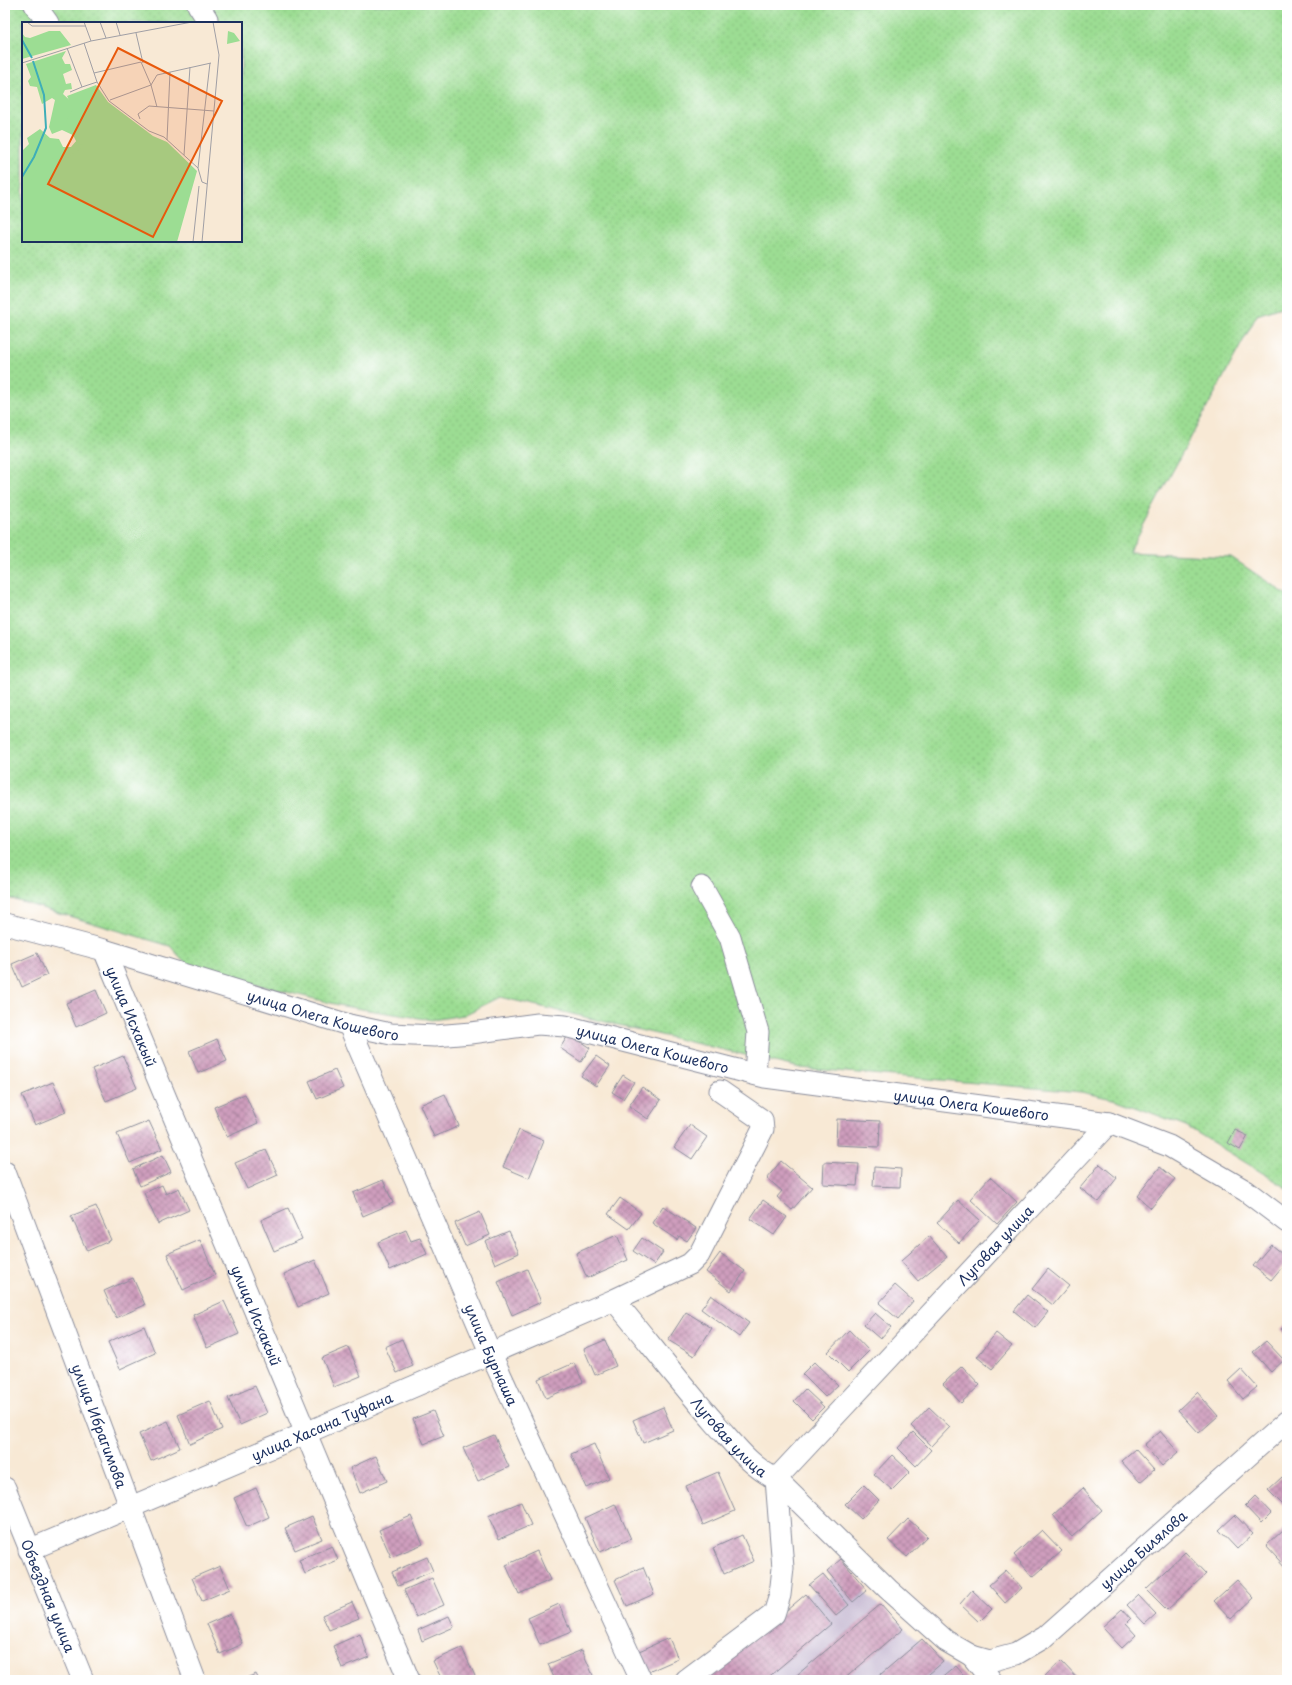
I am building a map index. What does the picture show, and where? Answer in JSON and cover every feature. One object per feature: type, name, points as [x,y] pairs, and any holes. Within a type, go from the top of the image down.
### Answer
[{"type":"street","points":[[35,5],[47,22]]},
{"type":"street","points":[[702,887],[730,937],[758,1032],[755,1074]]},
{"type":"street","name":"улица Олега Кошевого","points":[[5,924],[104,950],[349,1025],[391,1034],[435,1036],[471,1034],[538,1024],[565,1026],[765,1077],[1108,1123],[1168,1146],[1246,1191],[1287,1222]]},
{"type":"street","name":"улица Исхакый","points":[[104,950],[409,1680]]},
{"type":"street","name":"улица Бурнаша","points":[[349,1025],[490,1352],[641,1680]]},
{"type":"street","points":[[614,1300],[680,1270],[690,1264],[699,1255],[757,1144],[763,1129],[762,1120],[720,1091]]},
{"type":"street","name":"Луговая улица","points":[[614,1300],[697,1402],[744,1455],[761,1472],[776,1479],[1108,1123]]},
{"type":"street","name":"улица Ибрагимова","points":[[5,1172],[195,1680]]},
{"type":"street","name":"улица Хасана Туфана","points":[[29,1550],[306,1433],[490,1352],[614,1300]]},
{"type":"street","name":"улица Билялова","points":[[984,1666],[1016,1654],[1045,1637],[1287,1421]]},
{"type":"street","points":[[776,1479],[888,1589],[946,1641],[984,1666]]},
{"type":"street","points":[[686,1680],[774,1614],[780,1595],[784,1568],[776,1479]]},
{"type":"street","name":"Объездная улица","points":[[5,1488],[83,1680]]},
{"type":"shaded area","points":[[840,1571],[964,1680],[710,1680]]},
{"type":"green space","points":[[5,5],[1287,5],[1287,305],[1257,315],[1129,552],[1231,557],[1287,595],[1287,1188],[1186,1126],[1117,1100],[1081,1092],[800,1068],[500,997],[464,1015],[432,1020],[343,1006],[190,968],[170,946],[5,897]]},
{"type":"building","points":[[37,953],[47,975],[22,987],[12,964]]},
{"type":"building","points":[[96,990],[106,1013],[76,1027],[66,1003]]},
{"type":"building","points":[[569,1034],[590,1048],[581,1062],[560,1048]]},
{"type":"building","points":[[217,1039],[227,1061],[198,1073],[189,1051]]},
{"type":"building","points":[[123,1056],[137,1088],[106,1101],[92,1069]]},
{"type":"building","points":[[596,1056],[610,1066],[596,1086],[581,1076]]},
{"type":"building","points":[[335,1070],[343,1088],[317,1099],[309,1081]]},
{"type":"building","points":[[623,1075],[634,1082],[623,1099],[612,1092]]},
{"type":"building","points":[[53,1082],[66,1112],[35,1125],[22,1095]]},
{"type":"building","points":[[642,1087],[661,1100],[648,1119],[629,1106]]},
{"type":"building","points":[[245,1094],[258,1123],[227,1137],[214,1107]]},
{"type":"building","points":[[445,1094],[459,1126],[434,1137],[420,1105]]},
{"type":"building","points":[[837,1119],[880,1121],[879,1147],[836,1145]]},
{"type":"building","points":[[149,1121],[162,1149],[130,1163],[117,1134]]},
{"type":"building","points":[[690,1125],[707,1137],[692,1159],[674,1147]]},
{"type":"building","points":[[519,1130],[544,1141],[529,1178],[503,1167]]},
{"type":"building","points":[[1235,1130],[1248,1136],[1240,1150],[1228,1143]]},
{"type":"building","points":[[266,1150],[278,1175],[247,1189],[235,1163]]},
{"type":"building","points":[[163,1155],[171,1172],[140,1186],[133,1169]]},
{"type":"building","points":[[781,1161],[812,1187],[792,1210],[777,1197],[782,1191],[767,1178]]},
{"type":"building","points":[[824,1162],[859,1164],[857,1186],[823,1184]]},
{"type":"building","points":[[1100,1164],[1117,1178],[1098,1202],[1080,1188]]},
{"type":"building","points":[[874,1167],[901,1169],[900,1187],[873,1186]]},
{"type":"building","points":[[1160,1167],[1175,1179],[1151,1208],[1137,1196]]},
{"type":"building","points":[[990,1177],[1017,1202],[997,1224],[970,1199]]},
{"type":"building","points":[[383,1180],[393,1203],[363,1216],[353,1193]]},
{"type":"building","points":[[162,1185],[166,1194],[179,1188],[189,1210],[158,1224],[144,1193]]},
{"type":"building","points":[[620,1198],[641,1213],[629,1229],[608,1214]]},
{"type":"building","points":[[763,1200],[787,1217],[774,1235],[750,1219]]},
{"type":"building","points":[[958,1200],[980,1220],[959,1243],[937,1223]]},
{"type":"building","points":[[96,1206],[111,1240],[87,1251],[71,1216]]},
{"type":"building","points":[[663,1206],[696,1228],[687,1241],[679,1236],[677,1240],[652,1223]]},
{"type":"building","points":[[288,1208],[302,1239],[274,1251],[261,1220]]},
{"type":"building","points":[[480,1212],[490,1235],[465,1246],[455,1223]]},
{"type":"building","points":[[406,1230],[411,1241],[420,1238],[427,1254],[390,1270],[378,1242]]},
{"type":"building","points":[[509,1231],[519,1253],[495,1264],[485,1241]]},
{"type":"building","points":[[617,1235],[628,1260],[587,1278],[576,1253]]},
{"type":"building","points":[[929,1236],[947,1257],[918,1281],[901,1261]]},
{"type":"building","points":[[642,1238],[663,1252],[654,1265],[633,1251]]},
{"type":"building","points":[[200,1240],[215,1275],[183,1290],[167,1254]]},
{"type":"building","points":[[1271,1245],[1287,1258],[1287,1261],[1271,1280],[1253,1266]]},
{"type":"building","points":[[720,1253],[745,1271],[731,1291],[706,1272]]},
{"type":"building","points":[[315,1260],[329,1293],[298,1307],[284,1274]]},
{"type":"building","points":[[527,1269],[541,1302],[512,1315],[498,1282]]},
{"type":"building","points":[[1048,1269],[1069,1286],[1053,1305],[1032,1289]]},
{"type":"building","points":[[133,1278],[145,1305],[116,1318],[104,1291]]},
{"type":"building","points":[[895,1285],[913,1301],[898,1319],[879,1303]]},
{"type":"building","points":[[711,1295],[749,1323],[739,1337],[701,1309]]},
{"type":"building","points":[[1027,1295],[1048,1312],[1035,1328],[1014,1311]]},
{"type":"building","points":[[224,1301],[239,1334],[207,1348],[193,1315]]},
{"type":"building","points":[[686,1312],[712,1328],[694,1356],[668,1340]]},
{"type":"building","points":[[875,1313],[891,1327],[880,1339],[864,1325]]},
{"type":"building","points":[[1287,1323],[1287,1335],[1281,1329]]},
{"type":"building","points":[[144,1326],[155,1353],[120,1369],[108,1342]]},
{"type":"building","points":[[849,1330],[869,1351],[848,1372],[828,1352]]},
{"type":"building","points":[[996,1333],[1012,1346],[992,1369],[977,1357]]},
{"type":"building","points":[[402,1339],[413,1366],[397,1373],[385,1347]]},
{"type":"building","points":[[605,1340],[616,1366],[595,1375],[584,1349]]},
{"type":"building","points":[[1266,1341],[1284,1360],[1271,1372],[1253,1352]]},
{"type":"building","points":[[348,1347],[361,1376],[334,1387],[322,1358]]},
{"type":"building","points":[[814,1362],[838,1385],[825,1397],[802,1374]]},
{"type":"building","points":[[574,1363],[583,1382],[546,1398],[538,1379]]},
{"type":"building","points":[[962,1366],[980,1385],[961,1403],[943,1384]]},
{"type":"building","points":[[1241,1369],[1257,1387],[1243,1399],[1228,1381]]},
{"type":"building","points":[[255,1386],[267,1413],[240,1425],[228,1398]]},
{"type":"building","points":[[805,1389],[824,1407],[812,1419],[794,1401]]},
{"type":"building","points":[[1197,1392],[1218,1416],[1199,1433],[1178,1410]]},
{"type":"building","points":[[210,1401],[222,1429],[190,1444],[178,1415]]},
{"type":"building","points":[[663,1407],[673,1430],[643,1443],[633,1420]]},
{"type":"building","points":[[929,1407],[950,1427],[932,1446],[911,1426]]},
{"type":"building","points":[[433,1411],[444,1436],[424,1444],[413,1419]]},
{"type":"building","points":[[168,1421],[180,1448],[151,1461],[139,1434]]},
{"type":"building","points":[[1160,1431],[1178,1452],[1162,1466],[1144,1445]]},
{"type":"building","points":[[913,1432],[931,1450],[916,1466],[898,1448]]},
{"type":"building","points":[[494,1435],[509,1467],[478,1481],[463,1448]]},
{"type":"building","points":[[594,1444],[609,1478],[586,1488],[571,1454]]},
{"type":"building","points":[[1135,1449],[1154,1470],[1140,1482],[1121,1461]]},
{"type":"building","points":[[892,1455],[910,1472],[892,1490],[874,1474]]},
{"type":"building","points":[[376,1456],[387,1481],[360,1493],[350,1468]]},
{"type":"building","points":[[718,1472],[735,1511],[703,1525],[686,1486]]},
{"type":"building","points":[[1282,1477],[1287,1482],[1287,1501],[1283,1505],[1268,1490]]},
{"type":"building","points":[[864,1485],[879,1500],[861,1519],[845,1504]]},
{"type":"building","points":[[256,1488],[269,1517],[247,1527],[234,1498]]},
{"type":"building","points":[[1083,1488],[1102,1510],[1072,1537],[1053,1515]]},
{"type":"building","points":[[1255,1496],[1271,1513],[1261,1523],[1245,1506]]},
{"type":"building","points":[[521,1502],[531,1525],[499,1539],[488,1516]]},
{"type":"building","points":[[615,1504],[631,1539],[600,1552],[585,1518]]},
{"type":"building","points":[[1235,1515],[1253,1534],[1237,1549],[1219,1530]]},
{"type":"building","points":[[312,1516],[322,1539],[295,1550],[285,1528]]},
{"type":"building","points":[[411,1516],[423,1544],[391,1557],[379,1530]]},
{"type":"building","points":[[908,1519],[927,1536],[907,1557],[888,1540]]},
{"type":"building","points":[[1284,1529],[1287,1532],[1287,1569],[1266,1546]]},
{"type":"building","points":[[1042,1530],[1062,1551],[1033,1577],[1014,1555]]},
{"type":"building","points":[[742,1535],[754,1561],[724,1574],[713,1548]]},
{"type":"building","points":[[332,1546],[338,1560],[305,1574],[299,1560]]},
{"type":"building","points":[[537,1551],[550,1580],[519,1594],[506,1565]]},
{"type":"building","points":[[1185,1552],[1206,1574],[1167,1610],[1146,1589]]},
{"type":"building","points":[[427,1557],[433,1571],[398,1586],[392,1572]]},
{"type":"building","points":[[841,1559],[867,1590],[853,1602],[827,1571]]},
{"type":"building","points":[[220,1566],[230,1589],[202,1601],[192,1578]]},
{"type":"building","points":[[643,1567],[654,1594],[627,1606],[615,1580]]},
{"type":"building","points":[[1006,1570],[1022,1588],[1005,1603],[989,1585]]},
{"type":"building","points":[[823,1574],[849,1605],[836,1616],[809,1585]]},
{"type":"building","points":[[432,1578],[444,1605],[416,1617],[404,1590]]},
{"type":"building","points":[[1237,1580],[1254,1598],[1231,1619],[1214,1601]]},
{"type":"building","points":[[972,1590],[992,1609],[979,1622],[960,1604]]},
{"type":"building","points":[[806,1594],[831,1624],[765,1680],[704,1680]]},
{"type":"building","points":[[1138,1595],[1156,1614],[1145,1624],[1127,1605]]},
{"type":"building","points":[[352,1602],[359,1618],[329,1630],[322,1615]]},
{"type":"building","points":[[559,1604],[571,1632],[540,1645],[528,1618]]},
{"type":"building","points":[[881,1604],[903,1629],[843,1680],[791,1680]]},
{"type":"building","points":[[1122,1609],[1131,1619],[1126,1624],[1136,1635],[1122,1648],[1102,1627]]},
{"type":"building","points":[[230,1614],[243,1644],[220,1654],[207,1624]]},
{"type":"building","points":[[449,1616],[454,1627],[422,1641],[418,1630]]},
{"type":"building","points":[[360,1634],[369,1657],[342,1668],[333,1646]]},
{"type":"building","points":[[669,1638],[678,1659],[648,1672],[639,1651]]},
{"type":"building","points":[[922,1639],[943,1662],[922,1680],[874,1680]]},
{"type":"building","points":[[462,1648],[475,1676],[467,1680],[442,1680],[433,1661]]},
{"type":"building","points":[[582,1650],[595,1680],[555,1680],[548,1664]]},
{"type":"building","points":[[1061,1661],[1079,1680],[1050,1680],[1045,1676]]},
{"type":"building","points":[[956,1666],[968,1680],[939,1680]]},
{"type":"building","points":[[256,1674],[259,1680],[241,1680]]}]
